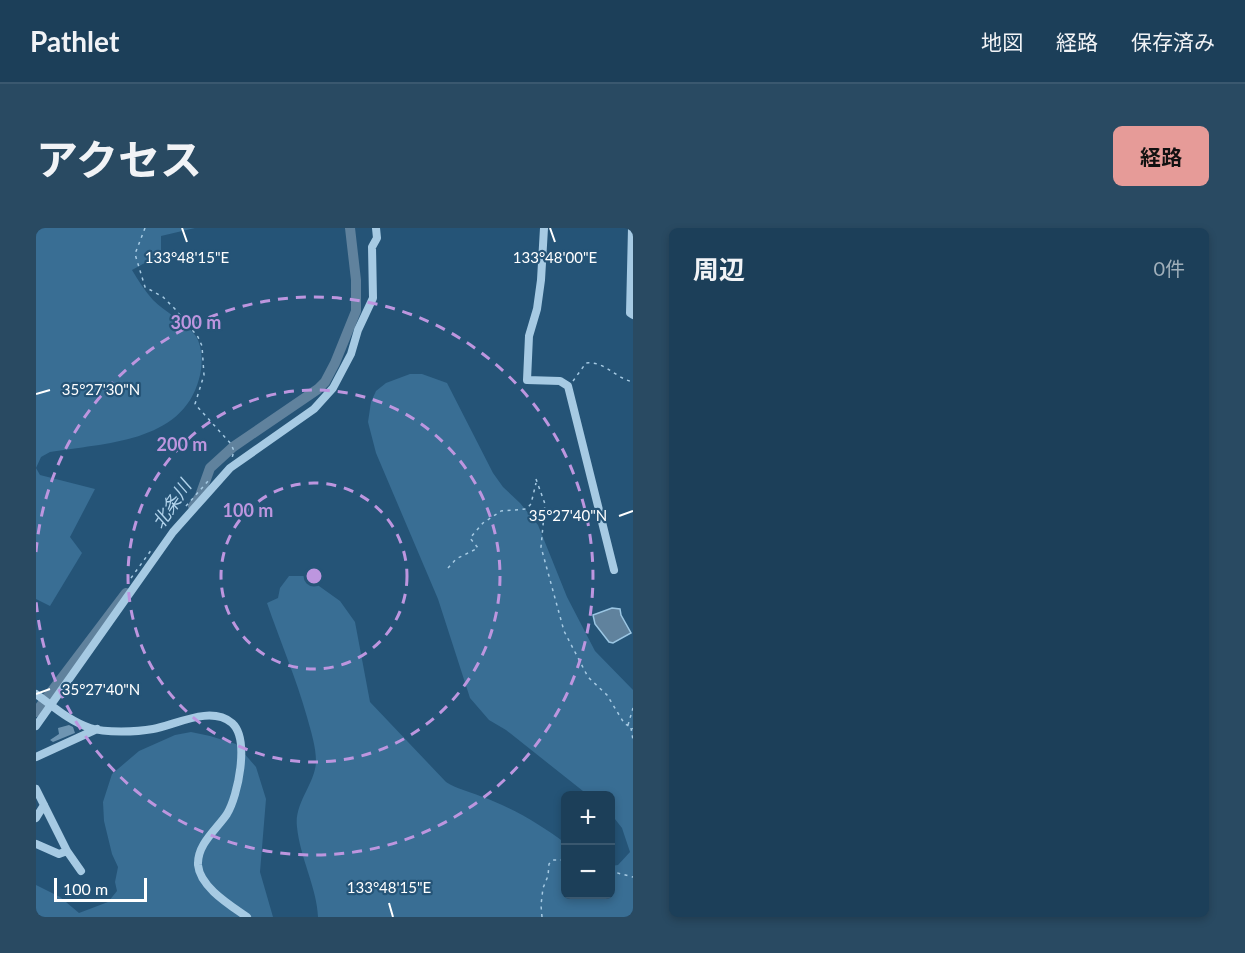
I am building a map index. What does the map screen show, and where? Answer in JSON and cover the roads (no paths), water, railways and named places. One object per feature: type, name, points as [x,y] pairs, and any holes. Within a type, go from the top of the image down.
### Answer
[{"type":"street","points":[[36,726],[173,532],[230,468],[314,409],[333,388],[351,354],[358,330],[373,298],[372,247],[377,238],[376,228]]},
{"type":"street","points":[[544,228],[537,309],[529,336],[527,380],[560,381],[568,386],[614,570]]},
{"type":"street","points":[[632,228],[629,298],[630,313],[633,315]]},
{"type":"street","points":[[36,694],[70,719],[97,729],[128,731],[153,729],[209,716],[225,719],[234,724],[241,739],[236,793],[228,813],[201,849],[198,865],[204,881],[247,917]]},
{"type":"street","points":[[36,758],[97,729]]},
{"type":"street","points":[[36,789],[67,851],[81,870]]},
{"type":"street","points":[[36,818],[44,805]]},
{"type":"street","points":[[36,844],[59,854],[67,851]]},
{"type":"waterway","name":"北条川","points":[[193,506],[200,496],[210,468],[233,447],[325,382],[356,311],[356,280],[350,228]]},
{"type":"waterway","name":"北条川","points":[[36,712],[126,593]]}]
